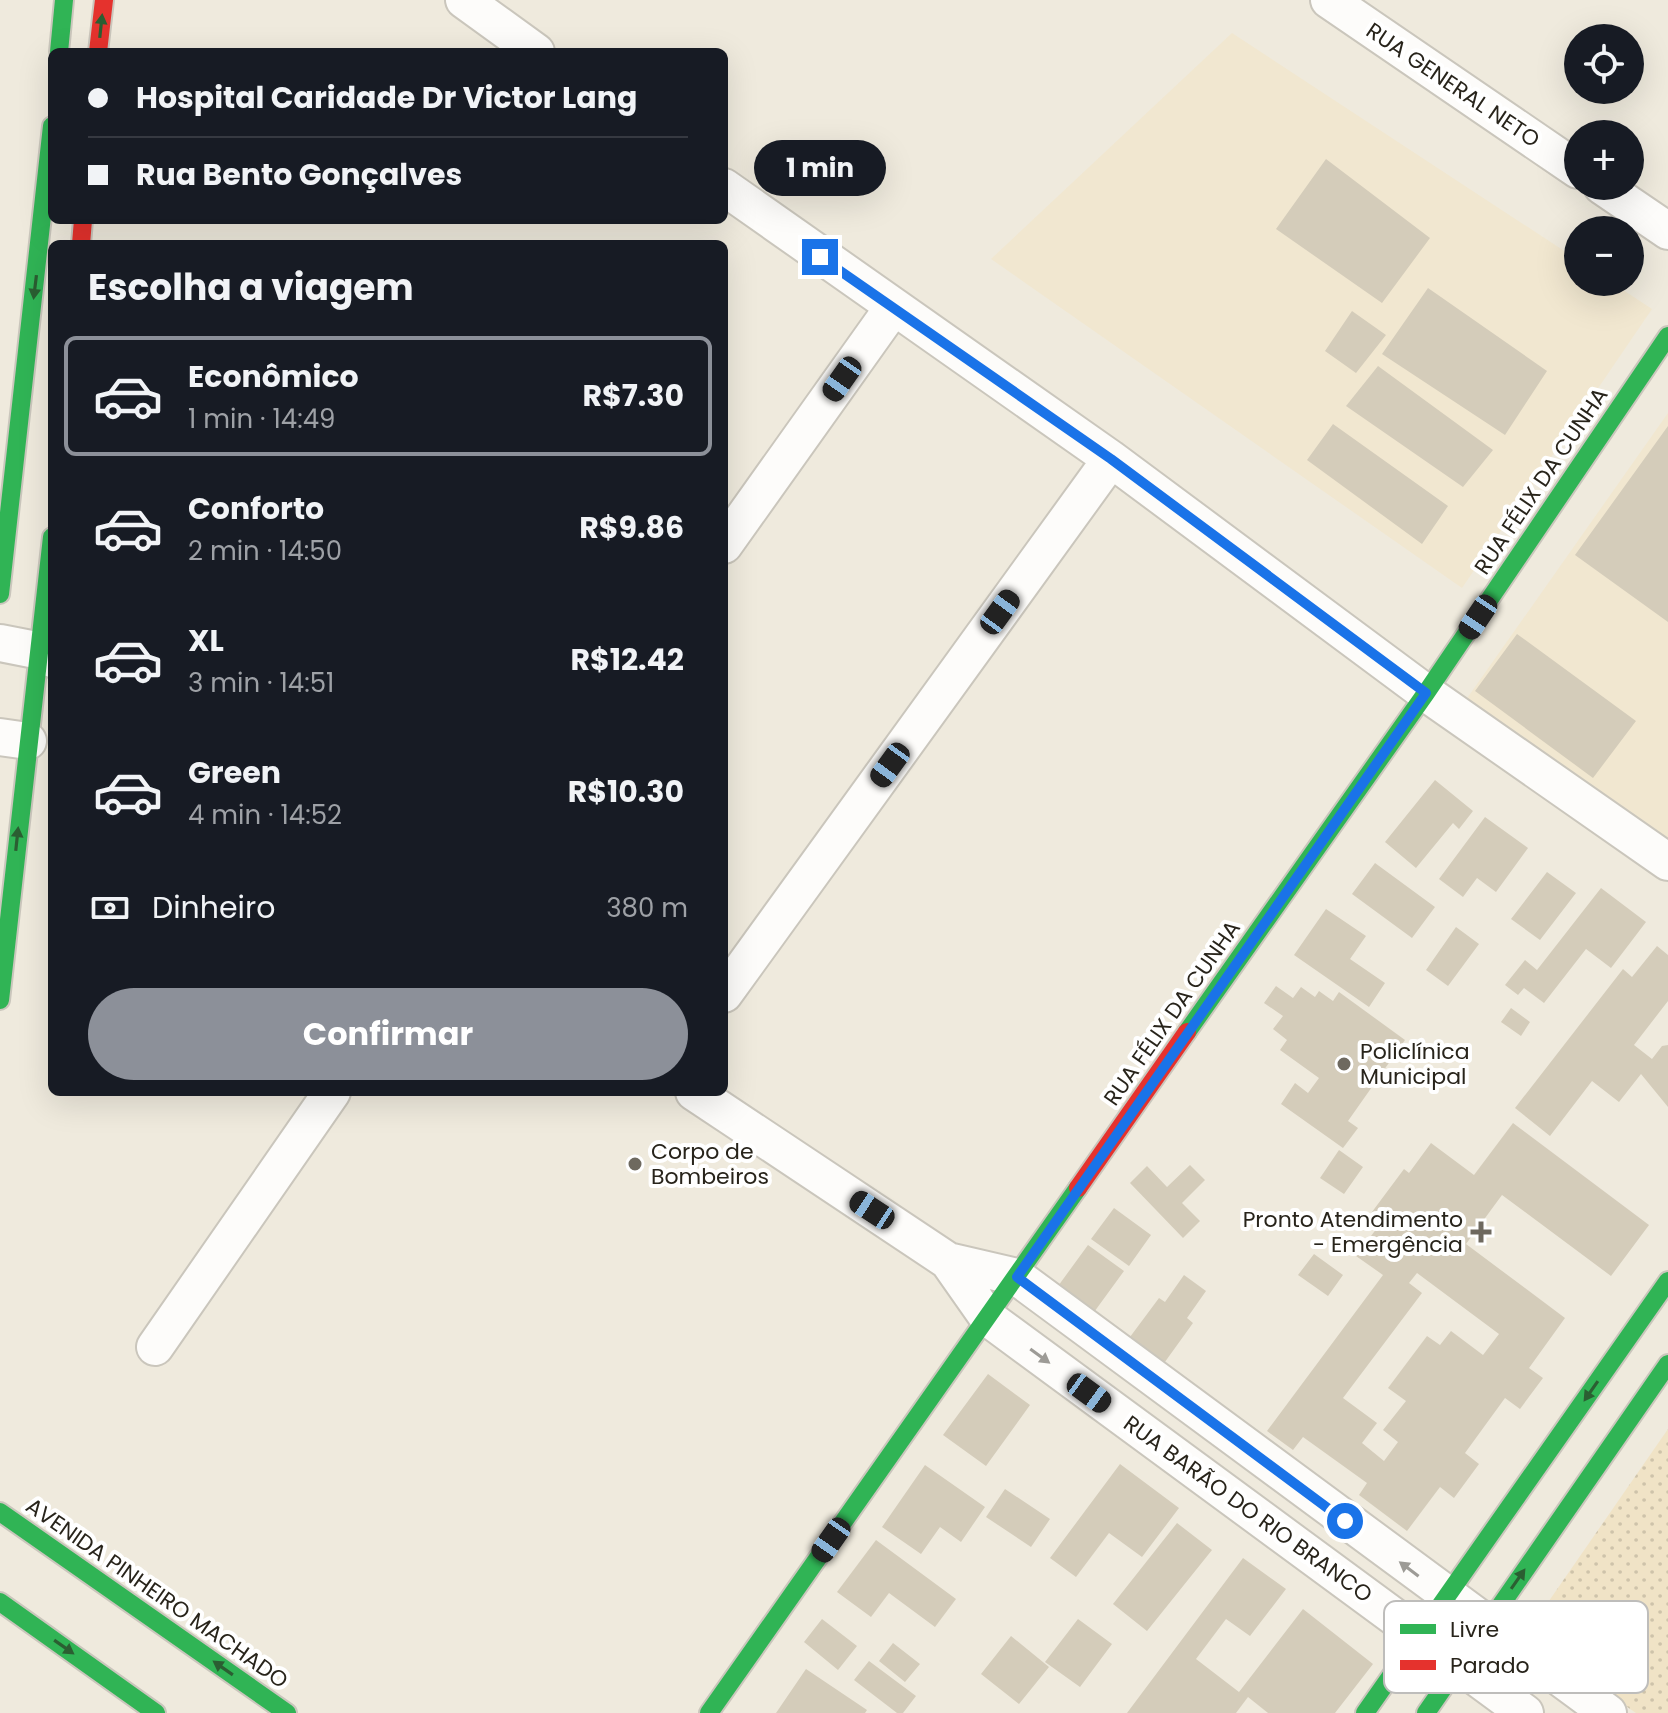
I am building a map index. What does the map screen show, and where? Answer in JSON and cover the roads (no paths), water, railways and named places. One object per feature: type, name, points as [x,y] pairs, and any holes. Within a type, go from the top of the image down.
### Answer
[{"type":"street","points":[[59,48],[64,0]]},
{"type":"street","points":[[98,48],[104,0]]},
{"type":"street","points":[[464,0],[530,48]]},
{"type":"street","name":"RUA GENERAL NETO","points":[[1329,0],[1564,160]]},
{"type":"street","points":[[0,594],[48,166]]},
{"type":"street","points":[[728,190],[892,309],[1111,459],[1426,693],[1668,862]]},
{"type":"street","points":[[1623,200],[1668,231]]},
{"type":"street","points":[[42,227],[72,240]]},
{"type":"street","points":[[728,539],[892,309]]},
{"type":"street","name":"RUA FÉLIX DA CUNHA","points":[[709,1713],[1426,693],[1668,336]]},
{"type":"street","points":[[728,988],[1111,459]]},
{"type":"street","points":[[0,1000],[14,739],[46,655],[48,616]]},
{"type":"street","points":[[0,643],[46,655]]},
{"type":"street","points":[[155,1347],[329,1096]]},
{"type":"street","name":"RUA BARÃO DO RIO BRANCO","points":[[700,1096],[948,1261],[1017,1277],[1453,1601]]},
{"type":"street","name":"RUA BARÃO DO RIO BRANCO","points":[[948,1261],[988,1318],[1384,1609]]},
{"type":"street","points":[[1500,1601],[1633,1372],[1668,1281]]},
{"type":"street","points":[[1443,1601],[1633,1372],[1668,1364]]},
{"type":"street","name":"AVENIDA PINHEIRO MACHADO","points":[[0,1512],[287,1713]]},
{"type":"street","points":[[0,1602],[156,1713]]},
{"type":"street","points":[[1365,1713],[1384,1686]]},
{"type":"street","points":[[1426,1713],[1440,1693]]},
{"type":"street","name":"RUA BARÃO DO RIO BRANCO","points":[[1496,1693],[1525,1713]]},
{"type":"street","name":"RUA BARÃO DO RIO BRANCO","points":[[1581,1693],[1608,1713]]},
{"type":"place","name":"Policlínica Municipal","points":[[1344,1064]]},
{"type":"place","name":"Corpo de Bombeiros","points":[[635,1164]]},
{"type":"place","name":"Pronto Atendimento - Emergência","points":[[1481,1232]]}]
